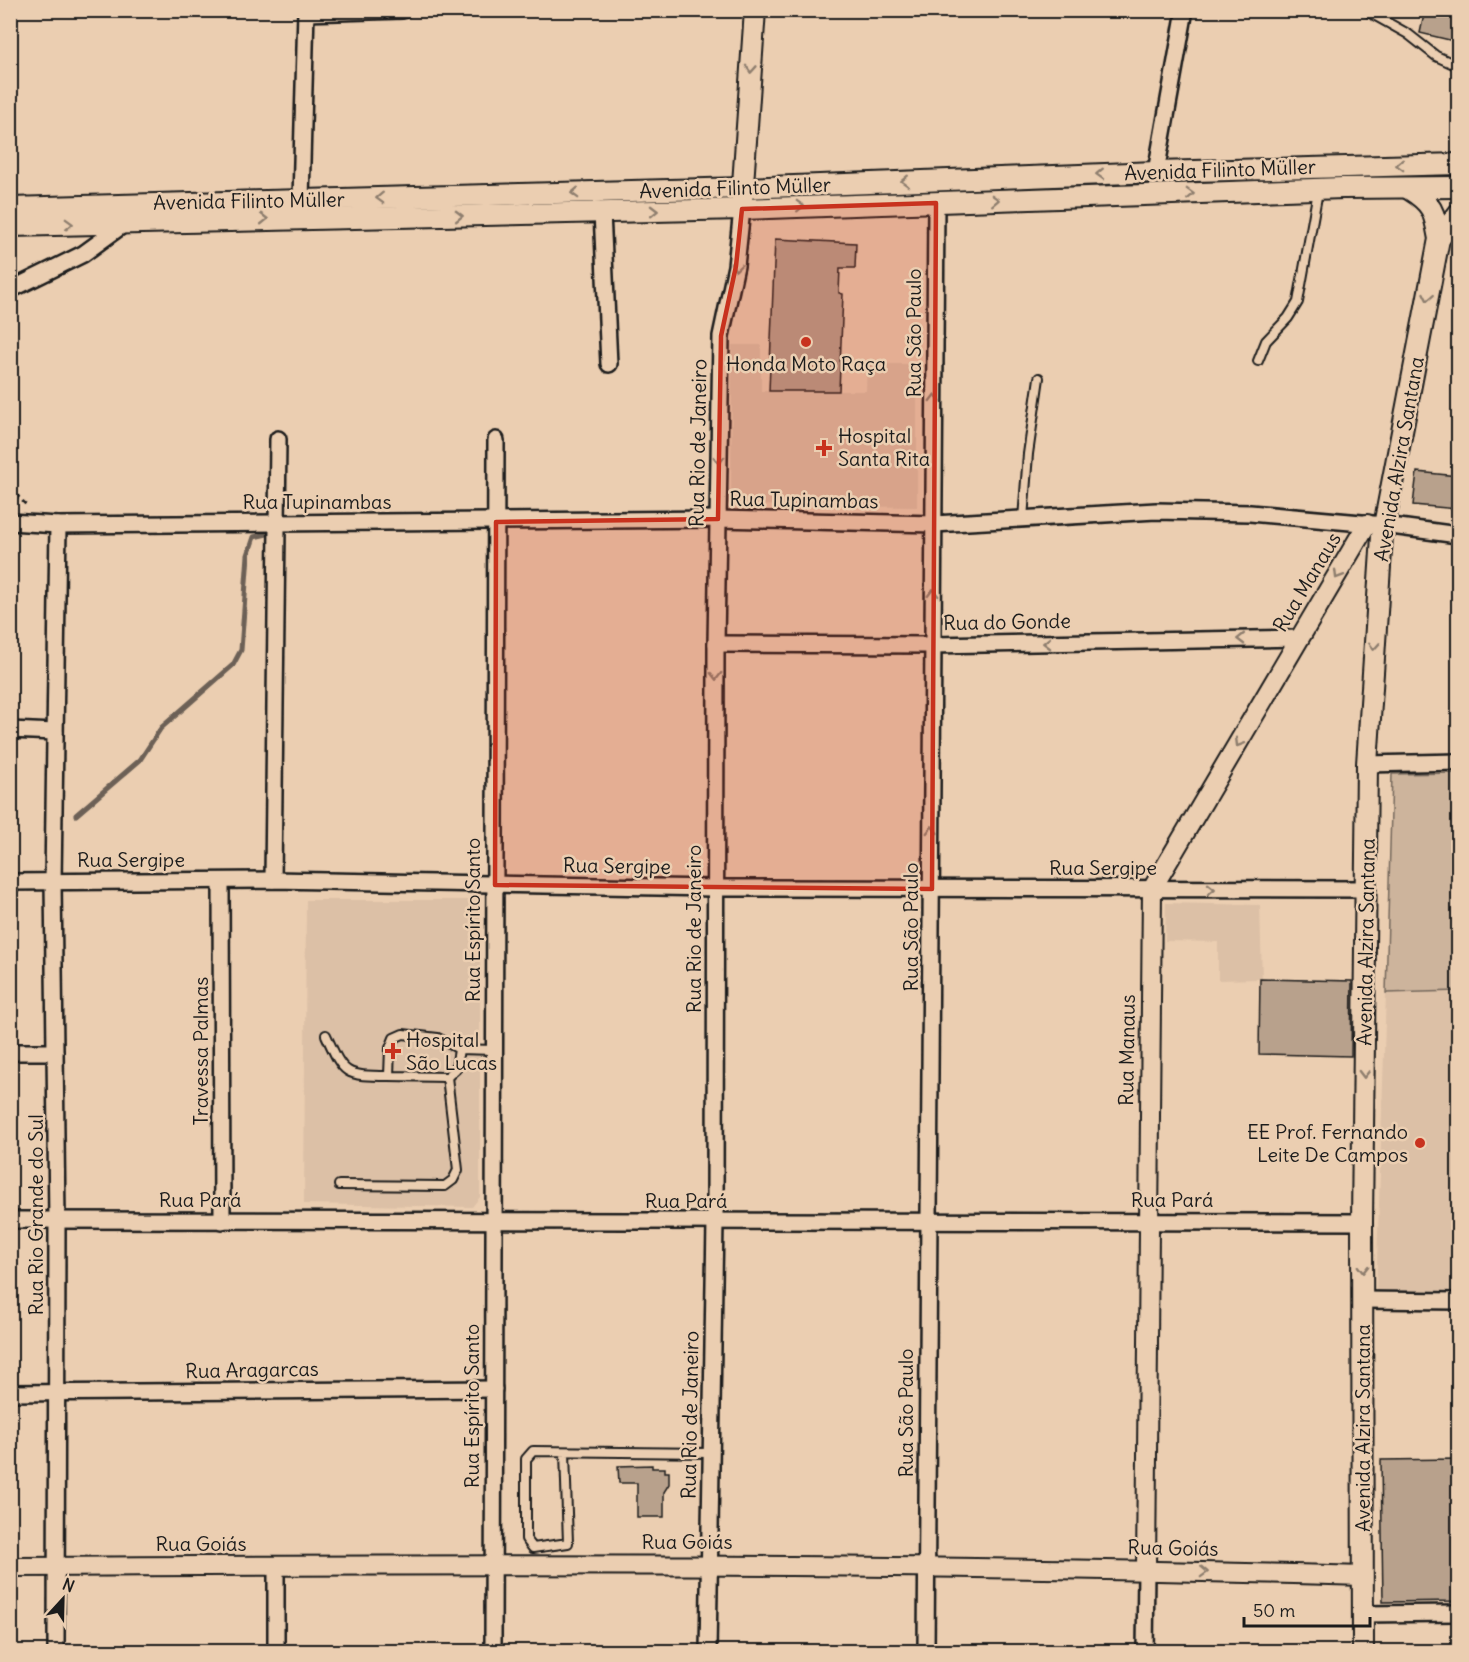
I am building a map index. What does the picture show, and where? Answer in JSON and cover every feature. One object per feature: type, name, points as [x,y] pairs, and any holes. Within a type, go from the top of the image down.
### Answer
[{"type":"main road","points":[[742,209],[755,10]]},
{"type":"main road","name":"Avenida Filinto Müller","points":[[10,208],[743,189],[1156,172],[1458,164]]},
{"type":"main road","name":"Avenida Filinto Müller","points":[[10,226],[742,209],[1318,189],[1458,187]]},
{"type":"main road","name":"Avenida Alzira Santana","points":[[1363,1652],[1362,1222],[1367,764],[1376,525],[1439,239],[1435,214],[1428,201],[1409,189]]},
{"type":"main road","name":"Avenida Alzira Santana","points":[[1439,239],[1458,214]]},
{"type":"street","points":[[301,200],[306,12],[403,10]]},
{"type":"street","points":[[1156,172],[1185,10]]},
{"type":"street","name":"Rua São Paulo","points":[[926,1652],[936,202]]},
{"type":"street","name":"Rua Rio de Janeiro","points":[[708,1652],[715,1222],[714,888],[721,336],[736,266],[742,209]]},
{"type":"street","points":[[602,212],[609,364]]},
{"type":"street","points":[[10,290],[83,254],[127,222]]},
{"type":"street","points":[[273,880],[275,524],[278,439]]},
{"type":"street","name":"Rua Espírito Santo","points":[[492,1652],[496,440]]},
{"type":"street","name":"Rua Tupinambas","points":[[10,522],[58,525],[718,519],[934,524],[1156,511],[1250,513],[1376,525],[1458,536]]},
{"type":"street","name":"Rua Rio Grande do Sul","points":[[56,1652],[57,1220],[53,882],[58,525]]},
{"type":"street","name":"Rua Manaus","points":[[1145,1652],[1147,1221],[1152,889],[1300,639],[1376,525]]},
{"type":"street","name":"Rua do Gonde","points":[[716,644],[932,645],[1300,639]]},
{"type":"street","points":[[10,730],[56,732]]},
{"type":"street","points":[[1367,764],[1458,762]]},
{"type":"street","name":"Rua Sergipe","points":[[10,882],[273,880],[714,888],[1367,889]]},
{"type":"street","name":"Travessa Palmas","points":[[221,881],[222,1221]]},
{"type":"street","points":[[10,1052],[55,1052]]},
{"type":"street","name":"Rua Pará","points":[[10,1220],[715,1222],[929,1219],[1362,1222]]},
{"type":"street","points":[[1363,1300],[1458,1301]]},
{"type":"street","name":"Rua Aragarcas","points":[[10,1393],[494,1389]]},
{"type":"street","name":"Rua Goiás","points":[[10,1567],[708,1564],[1146,1570],[1363,1576]]},
{"type":"street","points":[[276,1566],[276,1652]]},
{"type":"street","points":[[1363,1614],[1458,1612]]},
{"type":"lane","points":[[1365,10],[1408,34],[1436,56],[1458,66]]},
{"type":"lane","points":[[1258,361],[1266,341],[1288,318],[1298,302],[1318,189]]},
{"type":"lane","points":[[1023,519],[1028,454],[1039,378]]},
{"type":"lane","points":[[389,1076],[390,1048],[394,1038],[403,1034],[438,1038],[459,1049],[494,1050]]},
{"type":"lane","points":[[326,1035],[340,1065],[357,1076],[447,1077],[456,1069],[459,1049]]},
{"type":"lane","points":[[339,1185],[445,1186],[453,1180],[458,1170],[447,1077]]},
{"type":"lane","points":[[565,1452],[568,1543],[533,1548],[526,1539],[526,1459],[533,1451],[710,1453]]},
{"type":"highlighted area","points":[[936,203],[932,889],[495,885],[496,522],[718,519],[721,336],[736,266],[742,209]]},
{"type":"shaded area","name":"Hospital Santa Rita","points":[[732,345],[761,345],[761,391],[866,391],[867,364],[917,364],[917,507],[731,505]]},
{"type":"shaded area","points":[[1458,773],[1458,991],[1386,993],[1392,774]]},
{"type":"shaded area","name":"Hospital São Lucas","points":[[306,900],[471,900],[480,906],[480,1197],[472,1207],[304,1204]]},
{"type":"shaded area","points":[[1166,903],[1260,905],[1262,979],[1352,981],[1351,1056],[1259,1054],[1260,979],[1218,980],[1218,942],[1165,941]]},
{"type":"shaded area","name":"EE Prof. Fernando Leite De Campos","points":[[1458,991],[1458,1292],[1376,1293],[1386,993]]},
{"type":"building","points":[[1425,10],[1458,10],[1458,42],[1420,33]]},
{"type":"building","name":"Honda Moto Raça","points":[[775,239],[856,243],[855,268],[840,268],[839,293],[843,294],[839,391],[769,391]]},
{"type":"building","points":[[1417,472],[1458,476],[1458,509],[1413,505]]},
{"type":"building","points":[[1260,979],[1352,981],[1351,1056],[1259,1054]]},
{"type":"building","points":[[1458,1459],[1458,1601],[1383,1602],[1381,1460]]},
{"type":"building","points":[[652,1465],[652,1468],[665,1468],[665,1472],[669,1472],[669,1484],[664,1492],[664,1517],[637,1517],[637,1483],[619,1483],[618,1466]]},
{"type":"waterway","points":[[76,815],[140,760],[161,728],[233,665],[241,650],[248,555],[254,537],[267,534]]},
{"type":"place","name":"Honda Moto Raça","points":[[806,342]]},
{"type":"place","name":"Hospital Santa Rita","points":[[824,448]]},
{"type":"place","name":"Hospital São Lucas","points":[[393,1051]]},
{"type":"place","name":"EE Prof. Fernando Leite De Campos","points":[[1420,1143]]}]
